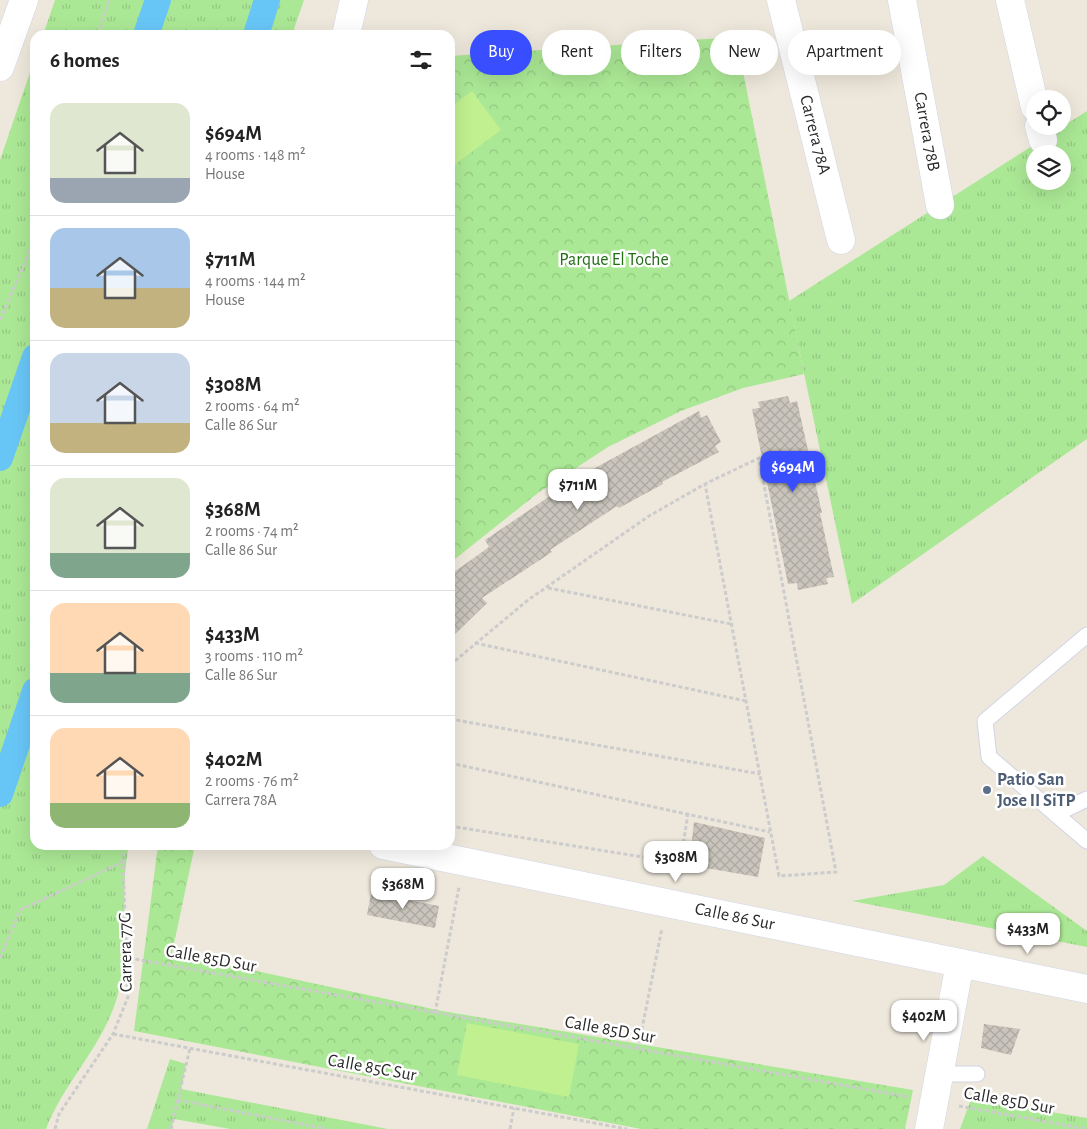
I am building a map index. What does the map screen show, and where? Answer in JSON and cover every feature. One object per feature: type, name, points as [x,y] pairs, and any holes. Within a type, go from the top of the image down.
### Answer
[{"type":"street","points":[[0,67],[24,0]]},
{"type":"street","points":[[347,30],[354,0]]},
{"type":"street","name":"Carrera 78A","points":[[782,0],[841,240]]},
{"type":"street","name":"Carrera 78B","points":[[902,0],[940,205]]},
{"type":"street","points":[[1010,0],[1031,90]]},
{"type":"street","name":"Calle 86 Sur","points":[[407,850],[1087,989]]},
{"type":"street","points":[[929,1129],[960,963]]},
{"type":"lane","points":[[1087,635],[985,721],[988,757],[1087,841]]},
{"type":"lane","points":[[1056,814],[1087,799]]},
{"type":"lane","points":[[939,1074],[977,1074]]},
{"type":"path","points":[[100,30],[109,0]]},
{"type":"path","points":[[0,320],[30,251]]},
{"type":"path","points":[[455,661],[547,587],[648,516],[705,484],[759,458],[836,872],[779,876],[705,484]]},
{"type":"path","points":[[547,587],[732,624]]},
{"type":"path","points":[[475,643],[746,701]]},
{"type":"path","points":[[455,720],[760,774]]},
{"type":"path","points":[[455,764],[770,832]]},
{"type":"path","points":[[455,827],[680,863],[688,814]]},
{"type":"path","name":"Carrera 77G","points":[[55,1129],[59,1114],[113,1034],[128,997],[129,958],[123,862],[124,850]]},
{"type":"path","points":[[0,958],[20,910],[123,862]]},
{"type":"path","points":[[435,1013],[464,862]]},
{"type":"path","points":[[638,1049],[667,902]]},
{"type":"path","name":"Calle 85D Sur","points":[[129,958],[1086,1129]]},
{"type":"path","name":"Calle 85C Sur","points":[[113,1034],[627,1129]]},
{"type":"path","points":[[171,1129],[190,1048]]},
{"type":"path","points":[[178,1100],[328,1129]]},
{"type":"path","points":[[510,1129],[514,1108]]},
{"type":"green space","points":[[55,0],[304,0],[294,30],[45,30]]},
{"type":"green space","name":"Parque El Toche","points":[[700,39],[710,39],[710,75],[744,75],[804,374],[743,388],[681,411],[608,447],[538,493],[455,559],[455,56],[470,55],[470,75],[532,75],[532,51],[542,50],[542,75],[611,75],[611,45],[621,45],[621,75],[700,75]]},
{"type":"green space","points":[[30,73],[30,850],[128,850],[125,881],[124,954],[119,990],[105,1027],[54,1111],[46,1129],[0,1129],[0,160]]},
{"type":"green space","points":[[472,91],[501,130],[455,164],[455,103]]},
{"type":"green space","points":[[1087,111],[1087,439],[852,604],[789,301],[1026,150],[1026,190],[1071,190],[1071,145],[1034,145],[1049,135],[1071,135],[1071,121]]},
{"type":"green space","points":[[157,850],[194,850],[172,953],[442,1011],[913,1090],[905,1129],[641,1129],[134,1031]]},
{"type":"green space","points":[[983,856],[1087,931],[1087,947],[852,901],[944,885]]},
{"type":"green space","points":[[467,1023],[579,1044],[569,1097],[457,1075]]},
{"type":"green space","points":[[170,1059],[186,1064],[181,1089],[388,1129],[230,1129],[174,1119],[171,1129],[147,1129]]},
{"type":"green space","points":[[971,1099],[1087,1118],[1087,1129],[960,1129]]},
{"type":"building","points":[[788,396],[790,403],[797,401],[834,577],[826,578],[828,584],[798,590],[797,583],[788,584],[752,409],[760,408],[758,402]]},
{"type":"building","points":[[699,411],[701,418],[707,415],[721,442],[715,446],[719,452],[662,482],[663,484],[619,508],[617,506],[482,598],[487,603],[455,634],[455,571],[489,547],[485,540],[575,479]]},
{"type":"building","points":[[694,822],[765,838],[758,877],[689,865]]},
{"type":"building","points":[[371,893],[439,906],[435,928],[367,915]]},
{"type":"building","points":[[984,1024],[1020,1029],[1011,1055],[981,1048]]},
{"type":"waterway","points":[[148,30],[158,0]]},
{"type":"waterway","points":[[258,30],[267,0]]},
{"type":"waterway","points":[[0,458],[30,371]]},
{"type":"waterway","points":[[0,794],[30,706]]},
{"type":"place","name":"Patio San Jose II SiTP","points":[[987,790]]}]
